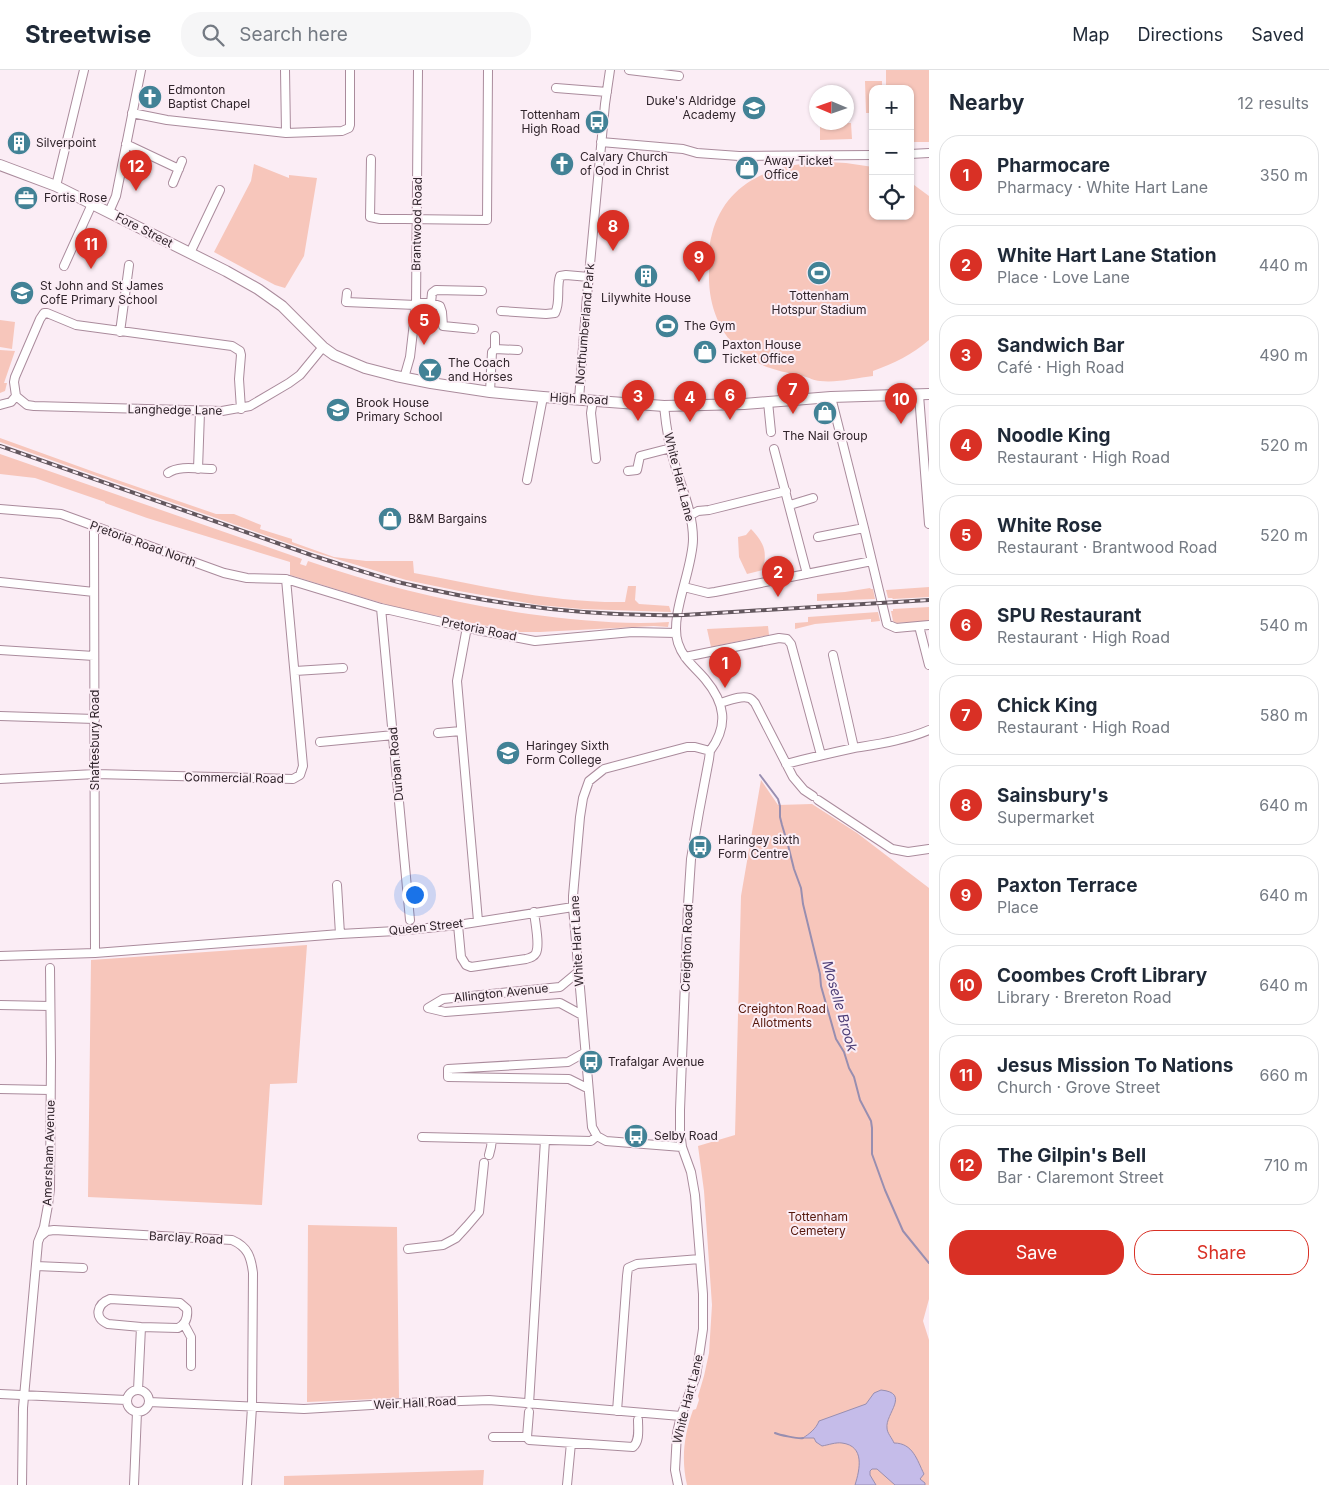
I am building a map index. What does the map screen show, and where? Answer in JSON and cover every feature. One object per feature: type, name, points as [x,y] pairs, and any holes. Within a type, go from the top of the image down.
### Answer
[{"type":"main road","name":"Fore Street","points":[[0,165],[56,186],[109,212],[258,289],[282,306]]},
{"type":"main road","name":"High Road","points":[[282,306],[323,347],[334,355],[365,368],[404,378],[490,392],[664,406],[924,394]]},
{"type":"street","points":[[56,186],[84,70]]},
{"type":"street","points":[[109,212],[116,196],[141,70]]},
{"type":"street","points":[[285,70],[286,133]]},
{"type":"street","points":[[132,113],[167,120],[286,133],[342,131],[348,128],[350,121],[350,70]]},
{"type":"street","name":"Brantwood Road","points":[[404,378],[411,348],[416,304],[418,70]]},
{"type":"street","points":[[371,159],[370,217],[380,219],[487,220],[488,70]]},
{"type":"street","name":"Northumberland Park","points":[[580,399],[601,142],[610,70]]},
{"type":"street","points":[[629,70],[679,76]]},
{"type":"street","points":[[556,88],[606,92]]},
{"type":"street","points":[[601,142],[739,156],[869,154]]},
{"type":"street","points":[[126,144],[181,165],[173,183]]},
{"type":"street","points":[[914,154],[929,153]]},
{"type":"street","points":[[190,253],[220,190]]},
{"type":"street","points":[[64,266],[92,204]]},
{"type":"street","points":[[120,332],[129,265]]},
{"type":"street","points":[[501,312],[555,313],[560,276],[589,277]]},
{"type":"street","points":[[431,303],[432,292],[436,290],[482,291]]},
{"type":"street","points":[[346,293],[346,302],[437,304],[442,308],[443,326],[474,329]]},
{"type":"street","points":[[0,405],[12,402],[16,396],[15,377],[44,313],[47,313],[76,325],[232,346],[240,351],[242,355],[239,379],[241,409]]},
{"type":"street","points":[[490,392],[492,352],[495,349],[494,336]]},
{"type":"street","name":"Langhedge Lane","points":[[16,396],[27,405],[34,406],[200,412],[222,412],[241,409],[250,406],[300,375],[323,347]]},
{"type":"street","points":[[495,349],[518,350]]},
{"type":"street","points":[[924,394],[929,524]]},
{"type":"street","points":[[527,480],[544,397]]},
{"type":"street","points":[[831,398],[887,624],[896,628],[929,626]]},
{"type":"street","points":[[593,400],[590,413],[596,459]]},
{"type":"street","points":[[768,402],[771,432]]},
{"type":"street","name":"White Hart Lane","points":[[597,1136],[592,1127],[587,1088],[573,907],[583,798],[589,781],[599,772],[616,765],[687,747],[710,750],[721,733],[723,718],[720,703],[712,688],[684,658],[678,644],[676,633],[678,611],[693,544],[690,515],[671,448],[664,406]]},
{"type":"street","points":[[198,469],[200,412]]},
{"type":"street","points":[[628,470],[637,470],[640,456],[671,448]]},
{"type":"street","points":[[774,449],[807,574]]},
{"type":"street","points":[[168,473],[173,470],[212,469]]},
{"type":"street","points":[[690,515],[698,511],[786,491]]},
{"type":"street","points":[[790,505],[813,498]]},
{"type":"street","name":"Pretoria Road North","points":[[0,509],[61,514],[224,573],[247,578],[286,579]]},
{"type":"street","name":"Shaftesbury Road","points":[[94,527],[95,954]]},
{"type":"street","points":[[818,536],[864,528]]},
{"type":"street","points":[[684,587],[715,592],[872,561]]},
{"type":"street","name":"Pretoria Road","points":[[286,579],[381,608],[535,641],[632,632],[676,633]]},
{"type":"street","name":"Commercial Road","points":[[0,779],[95,774],[293,779],[300,776],[303,766],[286,579]]},
{"type":"street","points":[[0,582],[94,592]]},
{"type":"street","name":"Durban Road","points":[[381,608],[410,920]]},
{"type":"street","points":[[467,627],[457,681],[478,922]]},
{"type":"street","points":[[920,630],[929,665]]},
{"type":"street","points":[[684,658],[779,638],[787,639],[791,644],[820,755]]},
{"type":"street","points":[[0,650],[94,656]]},
{"type":"street","points":[[833,655],[854,748]]},
{"type":"street","points":[[295,672],[343,668]]},
{"type":"street","points":[[720,703],[748,697],[752,700],[797,784],[885,846],[903,852],[913,852],[929,848]]},
{"type":"street","points":[[0,716],[94,719]]},
{"type":"street","points":[[786,764],[820,755],[878,744],[929,730]]},
{"type":"street","points":[[438,733],[462,731]]},
{"type":"street","points":[[320,742],[394,735]]},
{"type":"street","name":"Creighton Road","points":[[682,1147],[680,1131],[690,872],[710,750]]},
{"type":"street","points":[[337,885],[340,934]]},
{"type":"street","name":"Queen Street","points":[[0,956],[95,954],[277,938],[396,932],[478,922],[573,907]]},
{"type":"street","points":[[458,924],[461,957],[466,965],[471,967],[526,959],[532,958],[536,953],[538,945],[534,912]]},
{"type":"street","name":"Amersham Avenue","points":[[22,1485],[24,1396],[36,1266],[39,1237],[44,1227],[50,1188],[50,968]]},
{"type":"street","name":"Allington Avenue","points":[[578,972],[560,987],[443,999],[428,1008],[445,1012],[560,1003],[582,1015]]},
{"type":"street","points":[[485,995],[487,1010]]},
{"type":"street","points":[[0,1005],[50,1006]]},
{"type":"street","points":[[584,1052],[568,1062],[448,1068],[448,1077],[568,1080],[587,1088]]},
{"type":"street","points":[[487,1067],[487,1078]]},
{"type":"street","points":[[0,1089],[50,1090]]},
{"type":"street","points":[[422,1137],[590,1141],[597,1136],[606,1141],[682,1147]]},
{"type":"street","points":[[408,1248],[443,1245],[456,1238],[478,1212],[486,1159],[492,1139]]},
{"type":"street","points":[[528,1439],[544,1140]]},
{"type":"street","name":"White Hart Lane","points":[[678,1485],[675,1470],[677,1433],[681,1416],[696,1376],[703,1329],[703,1294],[695,1195],[691,1172],[682,1147]]},
{"type":"street","points":[[46,1215],[48,1226],[54,1230]]},
{"type":"street","name":"Barclay Road","points":[[39,1237],[47,1231],[54,1230],[232,1240],[246,1250],[250,1257],[253,1273],[252,1407],[247,1485]]},
{"type":"street","points":[[617,1411],[628,1268],[637,1264],[700,1259]]},
{"type":"street","points":[[36,1266],[83,1268]]},
{"type":"street","points":[[113,1298],[180,1303],[187,1309],[186,1321],[178,1328],[141,1327],[104,1323],[99,1317],[100,1306],[103,1302],[113,1298]]},
{"type":"street","points":[[184,1324],[191,1337],[191,1366]]},
{"type":"street","points":[[138,1390],[141,1327]]},
{"type":"street","points":[[138,1390],[146,1393],[149,1402],[146,1409],[137,1412],[130,1409],[126,1400],[130,1393],[138,1390]]},
{"type":"street","points":[[0,1394],[126,1400]]},
{"type":"street","name":"Weir Hall Road","points":[[149,1402],[304,1408],[482,1400],[529,1408],[617,1411],[681,1416]]},
{"type":"street","points":[[134,1485],[137,1412]]},
{"type":"street","points":[[493,1437],[633,1447],[637,1441],[638,1420]]},
{"type":"street","points":[[567,1485],[571,1443]]},
{"type":"green space","points":[[886,70],[929,70],[929,142],[914,142],[914,85],[886,85]]},
{"type":"green space","points":[[865,81],[882,81],[882,85],[869,85],[869,113],[866,113]]},
{"type":"green space","points":[[820,130],[851,130],[852,139],[820,140]]},
{"type":"green space","name":"Tottenham Hotspur Stadium","points":[[808,163],[846,163],[869,166],[869,220],[914,220],[914,185],[929,196],[929,340],[902,358],[873,371],[873,376],[826,381],[764,366],[734,345],[716,317],[710,295],[709,249],[719,215],[729,200],[741,188],[756,178],[789,166]]},
{"type":"green space","points":[[254,164],[289,178],[289,175],[317,178],[304,256],[285,288],[275,285],[214,252],[251,181]]},
{"type":"green space","points":[[0,320],[15,322],[12,349],[0,347]]},
{"type":"green space","points":[[0,350],[15,351],[4,383],[7,383],[5,391],[0,393]]},
{"type":"green space","points":[[0,438],[216,514],[234,514],[261,525],[260,529],[292,539],[292,542],[334,557],[366,561],[413,561],[414,573],[519,593],[572,600],[625,602],[628,586],[636,586],[635,600],[639,604],[669,606],[671,612],[581,609],[539,605],[406,580],[307,550],[0,442]]},
{"type":"green space","points":[[0,454],[302,559],[300,564],[306,566],[308,561],[390,586],[501,610],[599,621],[669,622],[668,627],[518,632],[398,608],[290,575],[290,562],[147,518],[35,478],[0,474]]},
{"type":"green space","points":[[751,529],[764,548],[765,558],[763,570],[747,574],[739,557],[738,537],[746,535]]},
{"type":"green space","points":[[929,587],[929,597],[893,599],[888,598],[886,590]]},
{"type":"green space","points":[[873,589],[875,599],[817,601],[817,594]]},
{"type":"green space","points":[[929,607],[929,621],[896,623],[893,621],[891,611],[893,609]]},
{"type":"green space","points":[[878,612],[880,621],[871,622],[871,619],[815,624],[795,629],[795,623],[808,622],[808,617]]},
{"type":"green space","points":[[768,626],[769,635],[711,647],[707,629]]},
{"type":"green space","name":"Tottenham Cemetery","points":[[761,780],[778,805],[812,804],[857,833],[929,888],[929,1299],[923,1321],[929,1340],[929,1485],[687,1485],[684,1456],[687,1429],[693,1410],[696,1409],[699,1400],[698,1396],[709,1353],[712,1305],[704,1191],[698,1146],[735,1135],[741,896]]},
{"type":"green space","points":[[307,945],[297,1083],[270,1084],[262,1205],[88,1197],[91,960]]},
{"type":"green space","points":[[308,1225],[397,1227],[399,1398],[307,1402]]},
{"type":"green space","points":[[484,1470],[483,1485],[284,1485],[284,1476]]},
{"type":"shaded area","points":[[881,1390],[890,1392],[896,1400],[887,1422],[888,1432],[894,1443],[906,1446],[914,1453],[924,1474],[920,1479],[925,1485],[895,1485],[877,1469],[872,1469],[870,1475],[876,1485],[855,1485],[859,1459],[858,1453],[854,1449],[849,1445],[840,1443],[822,1446],[814,1438],[803,1438],[814,1429],[819,1421],[866,1404],[874,1393]]},
{"type":"waterway","name":"Moselle Brook","points":[[760,775],[778,799],[780,817],[801,888],[821,986],[836,1039],[844,1052],[854,1077],[860,1100],[871,1121],[872,1154],[903,1231],[929,1263]]},
{"type":"waterway","points":[[775,1433],[803,1438]]},
{"type":"railway","points":[[0,446],[314,556],[402,583],[472,598],[577,612],[648,615],[684,615],[929,600]]},
{"type":"place","name":"Edmonton Baptist Chapel","points":[[150,97]]},
{"type":"place","name":"Duke's Aldridge Academy","points":[[754,108]]},
{"type":"place","name":"Tottenham High Road","points":[[597,122]]},
{"type":"place","name":"Silverpoint","points":[[19,143]]},
{"type":"place","name":"Calvary Church of God in Christ","points":[[562,164]]},
{"type":"place","name":"Away Ticket Office","points":[[747,168]]},
{"type":"place","name":"The Gilpin's Bell","points":[[136,191]]},
{"type":"place","name":"Fortis Rose","points":[[26,198]]},
{"type":"place","name":"Sainsbury's","points":[[613,251]]},
{"type":"place","name":"Jesus Mission To Nations","points":[[91,269]]},
{"type":"place","name":"Tottenham Hotspur Stadium","points":[[819,273]]},
{"type":"place","name":"Lilywhite House","points":[[646,276]]},
{"type":"place","name":"Paxton Terrace","points":[[699,282]]},
{"type":"place","name":"St John and St James CofE Primary School","points":[[22,293]]},
{"type":"place","name":"The Gym","points":[[667,326]]},
{"type":"place","name":"White Rose","points":[[424,345]]},
{"type":"place","name":"Paxton House Ticket Office","points":[[705,352]]},
{"type":"place","name":"The Coach and Horses","points":[[430,370]]},
{"type":"place","name":"Brook House Primary School","points":[[338,410]]},
{"type":"place","name":"The Nail Group","points":[[825,413]]},
{"type":"place","name":"Chick King","points":[[793,414]]},
{"type":"place","name":"SPU Restaurant","points":[[730,420]]},
{"type":"place","name":"Sandwich Bar","points":[[638,421]]},
{"type":"place","name":"Noodle King","points":[[690,422]]},
{"type":"place","name":"Coombes Croft Library","points":[[901,424]]},
{"type":"place","name":"B&M Bargains","points":[[390,519]]},
{"type":"place","name":"White Hart Lane Station","points":[[778,597]]},
{"type":"place","name":"Pharmocare","points":[[725,688]]},
{"type":"place","name":"Haringey Sixth Form College","points":[[508,753]]},
{"type":"place","name":"Haringey sixth Form Centre","points":[[700,847]]},
{"type":"place","name":"Trafalgar Avenue","points":[[591,1062]]},
{"type":"place","name":"Selby Road","points":[[636,1136]]},
{"type":"park label","name":"Creighton Road Allotments","points":[[782,1016]]}]
